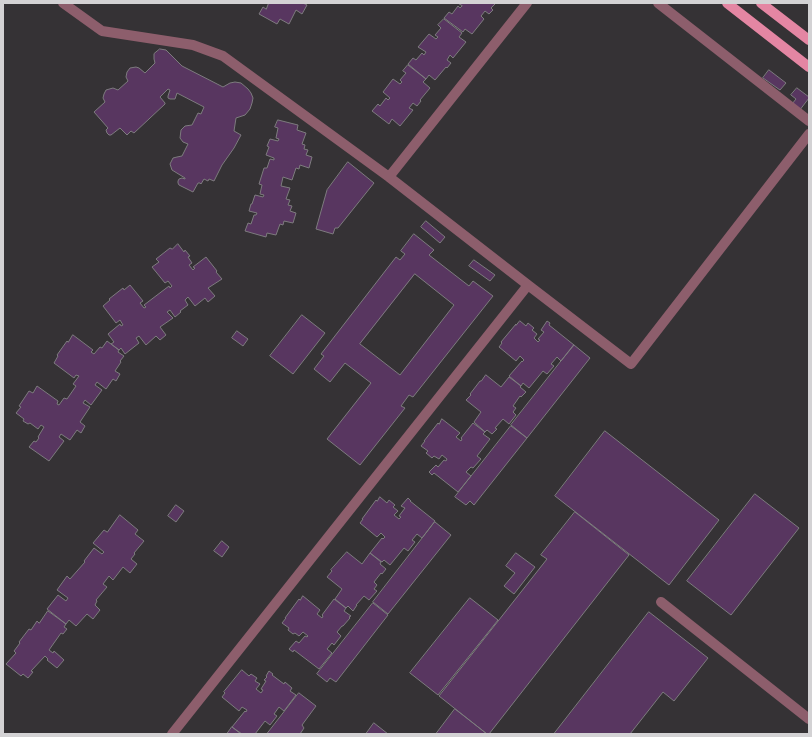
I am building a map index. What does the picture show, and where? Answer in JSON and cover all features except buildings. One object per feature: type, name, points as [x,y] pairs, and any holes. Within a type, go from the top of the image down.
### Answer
[{"type":"main road","points":[[727,3],[809,67]]},
{"type":"main road","points":[[761,3],[809,40]]},
{"type":"street","points":[[63,3],[102,31],[193,45],[223,56],[389,177],[631,364],[809,134]]},
{"type":"street","points":[[389,177],[527,3]]},
{"type":"street","points":[[658,3],[809,121]]},
{"type":"street","points":[[172,734],[528,285]]},
{"type":"street","points":[[661,602],[809,719]]}]
